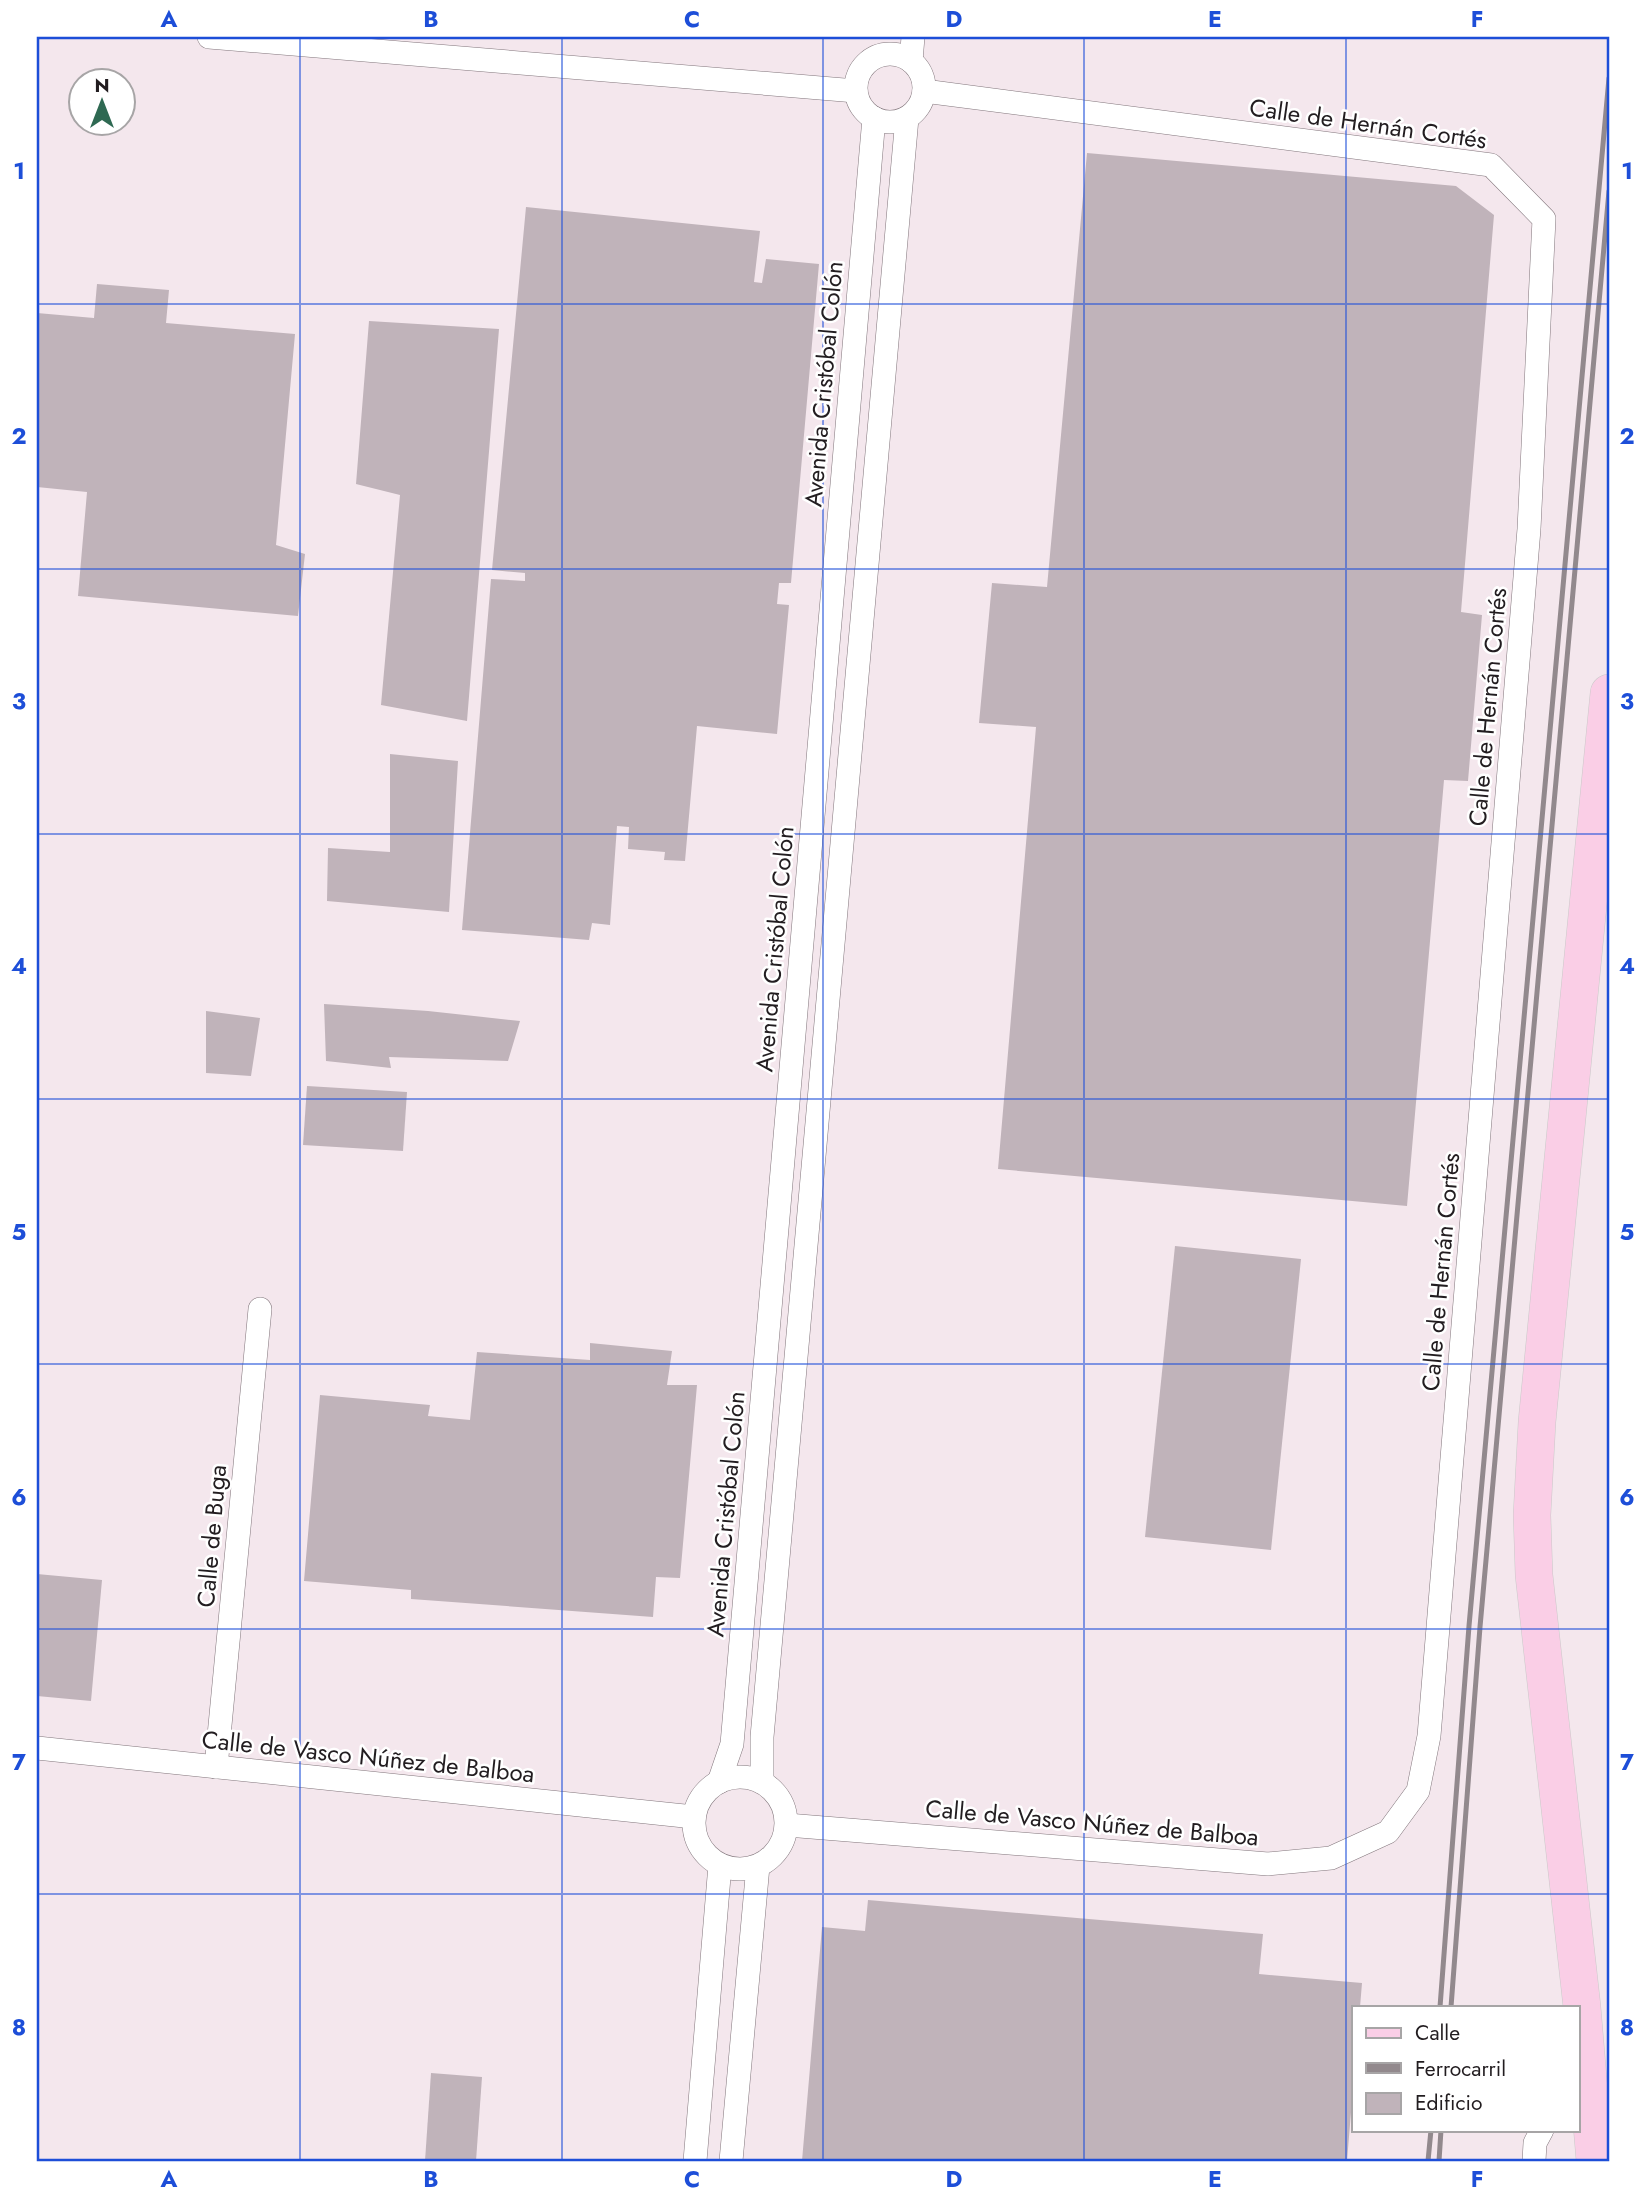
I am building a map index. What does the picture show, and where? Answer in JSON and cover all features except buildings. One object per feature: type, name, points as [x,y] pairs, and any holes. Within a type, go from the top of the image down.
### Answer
[{"type":"main road","points":[[1595,2161],[1583,2087],[1580,1994],[1536,1605],[1532,1515],[1537,1422],[1609,693]]},
{"type":"street","points":[[209,37],[856,91]]},
{"type":"street","points":[[911,61],[913,37]]},
{"type":"street","points":[[878,46],[890,54],[911,61],[919,69],[923,79],[922,101],[916,111],[896,122],[874,118],[859,102],[856,91],[856,80],[861,69],[878,46]]},
{"type":"street","name":"Calle de Hernán Cortés","points":[[924,90],[1491,165],[1544,219],[1529,528],[1429,1736],[1418,1791],[1388,1832]]},
{"type":"street","name":"Avenida Cristóbal Colón","points":[[719,1782],[732,1744],[874,118]]},
{"type":"street","points":[[762,1782],[762,1737],[907,118]]},
{"type":"street","name":"Calle de Buga","points":[[216,1767],[260,1310]]},
{"type":"street","name":"Calle de Vasco Núñez de Balboa","points":[[37,1748],[694,1817]]},
{"type":"street","points":[[733,1777],[748,1777],[762,1782],[781,1800],[785,1812],[787,1825],[778,1850],[769,1860],[758,1866],[732,1869],[720,1865],[708,1857],[699,1846],[694,1832],[698,1803],[707,1791],[719,1782],[733,1777]]},
{"type":"street","name":"Calle de Vasco Núñez de Balboa","points":[[787,1825],[1268,1864],[1331,1858],[1388,1832]]},
{"type":"street","points":[[695,2161],[720,1865]]},
{"type":"street","points":[[731,2161],[758,1866]]},
{"type":"street","points":[[1534,2161],[1535,2143],[1541,2132]]},
{"type":"railway","points":[[1440,2006],[1469,1626],[1609,78]]},
{"type":"railway","points":[[1451,2006],[1480,1627],[1609,191]]},
{"type":"railway","points":[[1428,2161],[1431,2132]]},
{"type":"railway","points":[[1439,2161],[1441,2132]]}]
